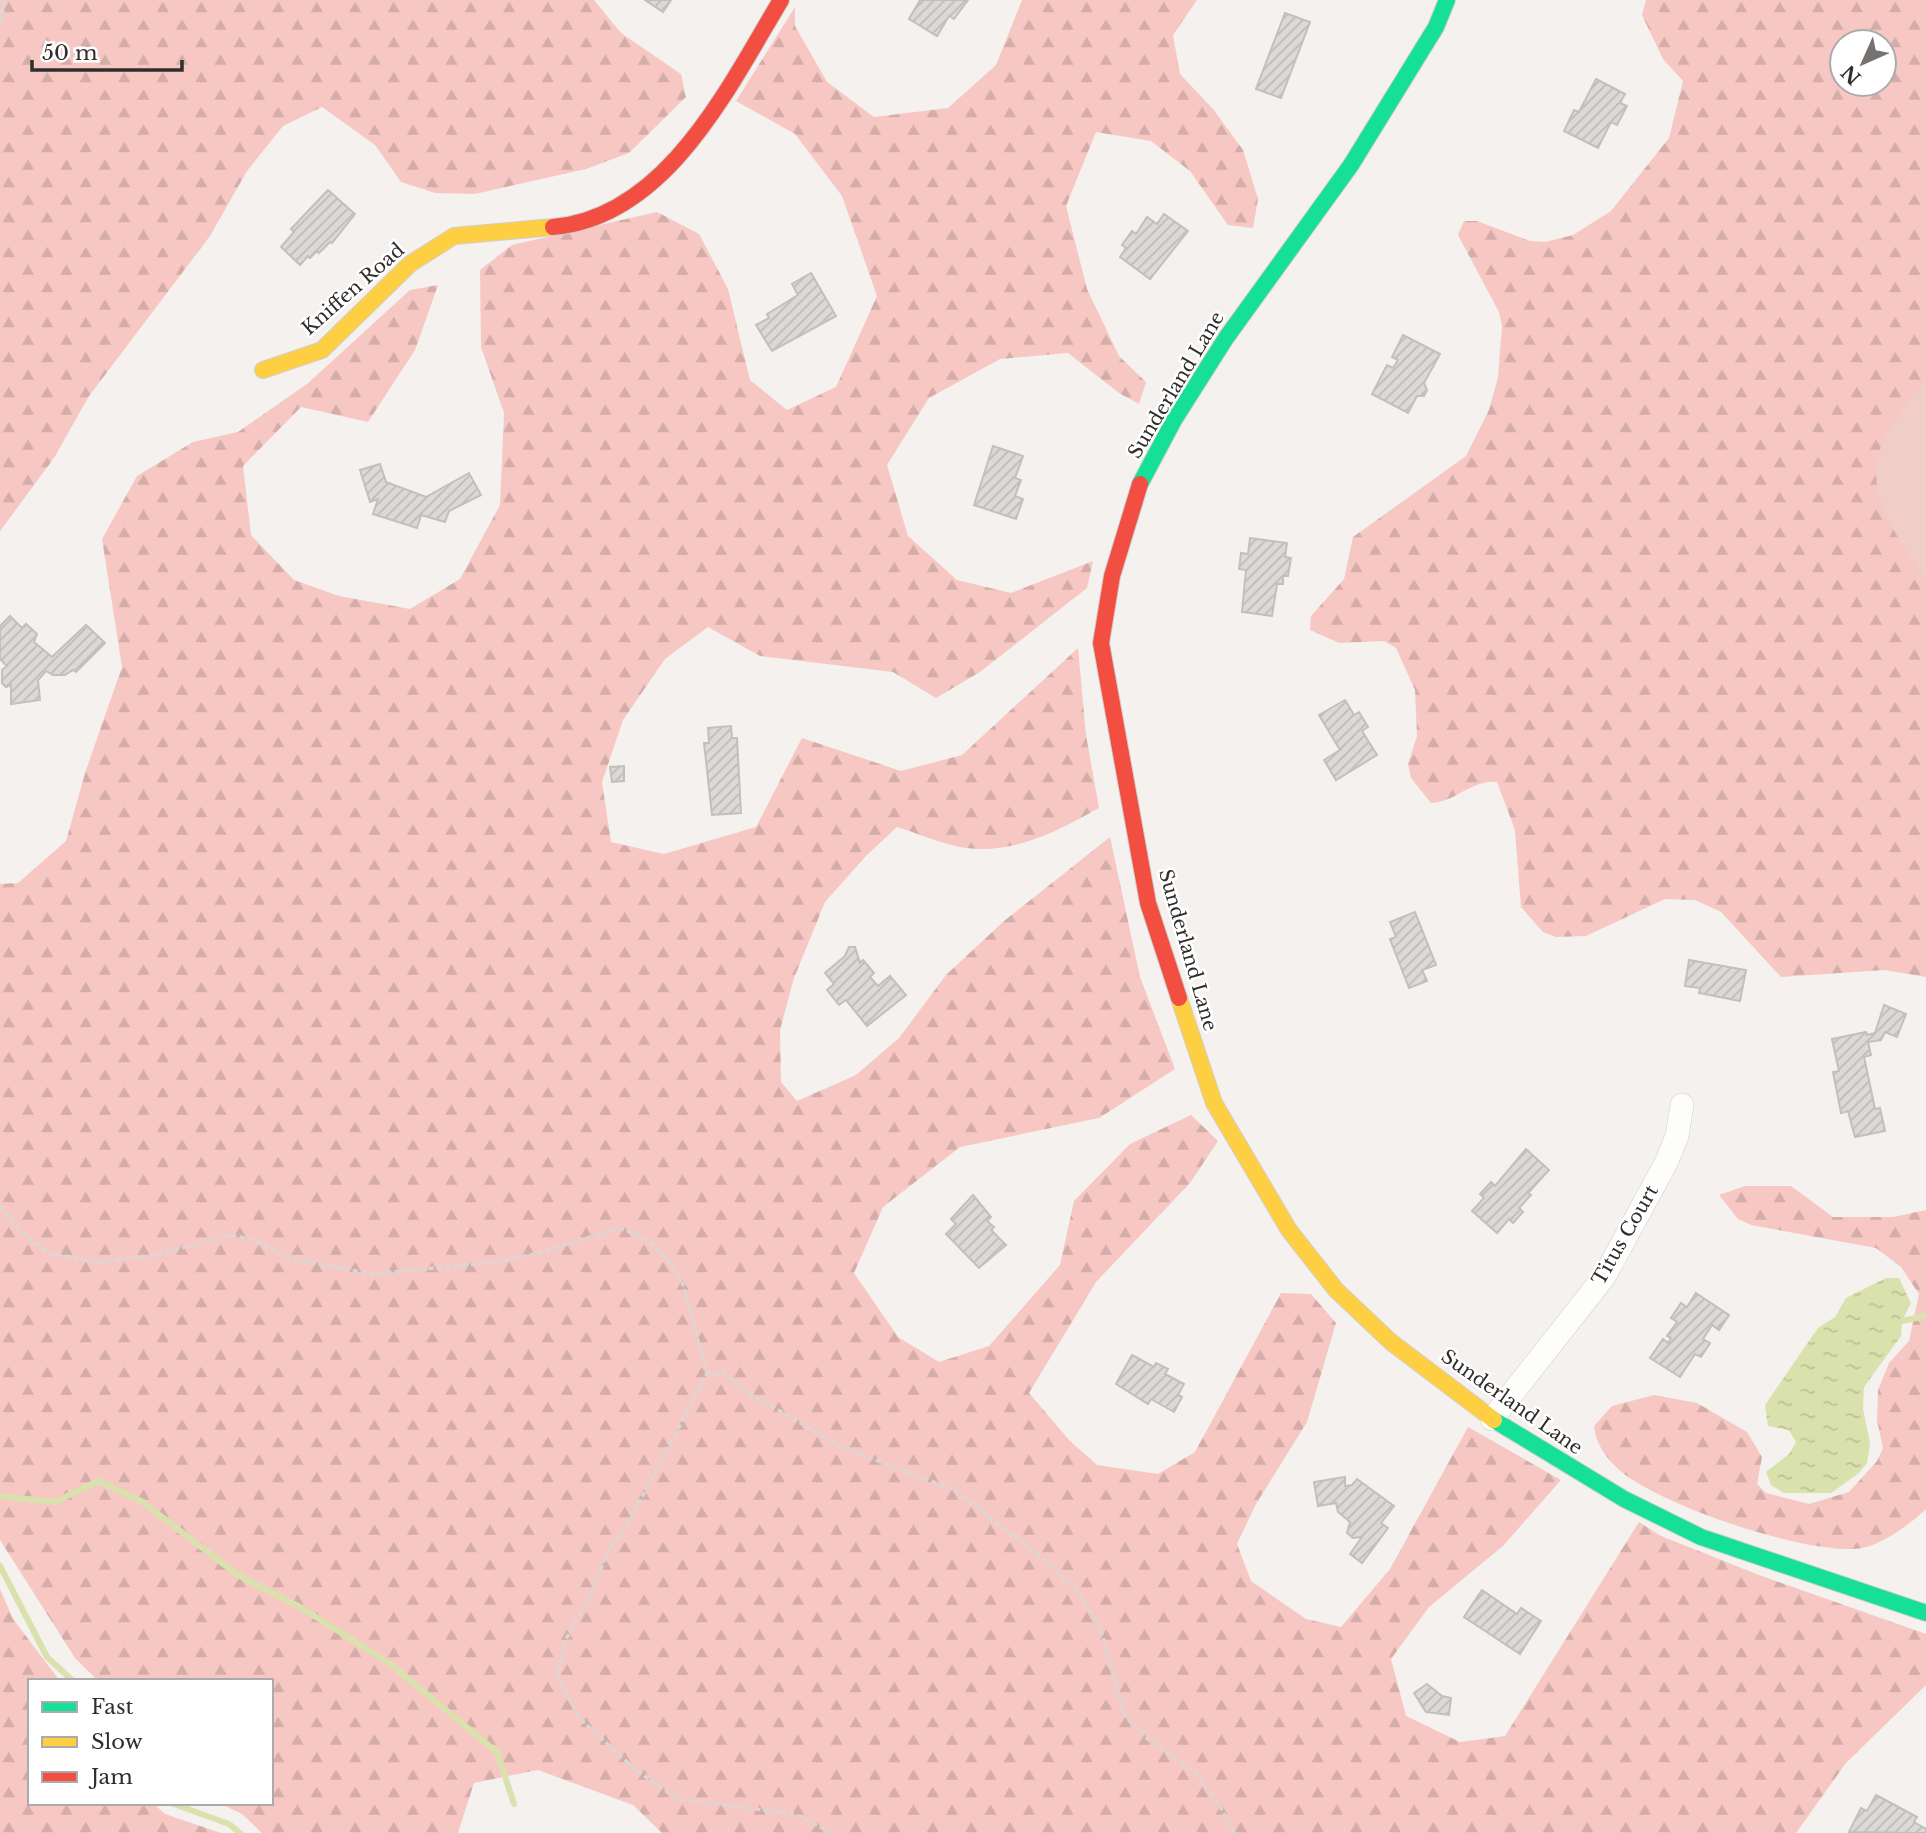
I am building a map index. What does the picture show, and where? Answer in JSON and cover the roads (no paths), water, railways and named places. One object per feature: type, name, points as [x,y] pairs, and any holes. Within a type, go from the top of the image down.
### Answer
[{"type":"street","name":"Kniffen Road","points":[[263,370],[322,350],[410,264],[454,236],[566,226],[621,206],[658,178],[710,117],[781,0]]},
{"type":"street","name":"Sunderland Lane","points":[[1447,0],[1436,27],[1351,165],[1226,338],[1174,420],[1136,492],[1112,576],[1101,643],[1148,903],[1214,1103],[1289,1230],[1336,1290],[1391,1342],[1492,1419],[1594,1484],[1701,1537],[1926,1613]]},
{"type":"street","name":"Titus Court","points":[[1492,1419],[1604,1277],[1666,1163],[1677,1136],[1682,1105]]},
{"type":"water","points":[[1886,1278],[1899,1278],[1911,1303],[1902,1321],[1901,1336],[1864,1387],[1863,1409],[1870,1443],[1867,1463],[1859,1473],[1831,1493],[1784,1493],[1771,1485],[1766,1472],[1789,1454],[1796,1442],[1789,1430],[1768,1426],[1765,1405],[1818,1328],[1835,1317],[1846,1298]]},
{"type":"waterway","points":[[1902,1321],[1926,1316]]},
{"type":"waterway","points":[[0,1496],[55,1502],[98,1481],[141,1501],[238,1575],[300,1607],[389,1663],[497,1752],[514,1804]]},
{"type":"waterway","points":[[0,1566],[47,1657],[71,1679]]},
{"type":"waterway","points":[[177,1805],[229,1824],[240,1833]]}]
